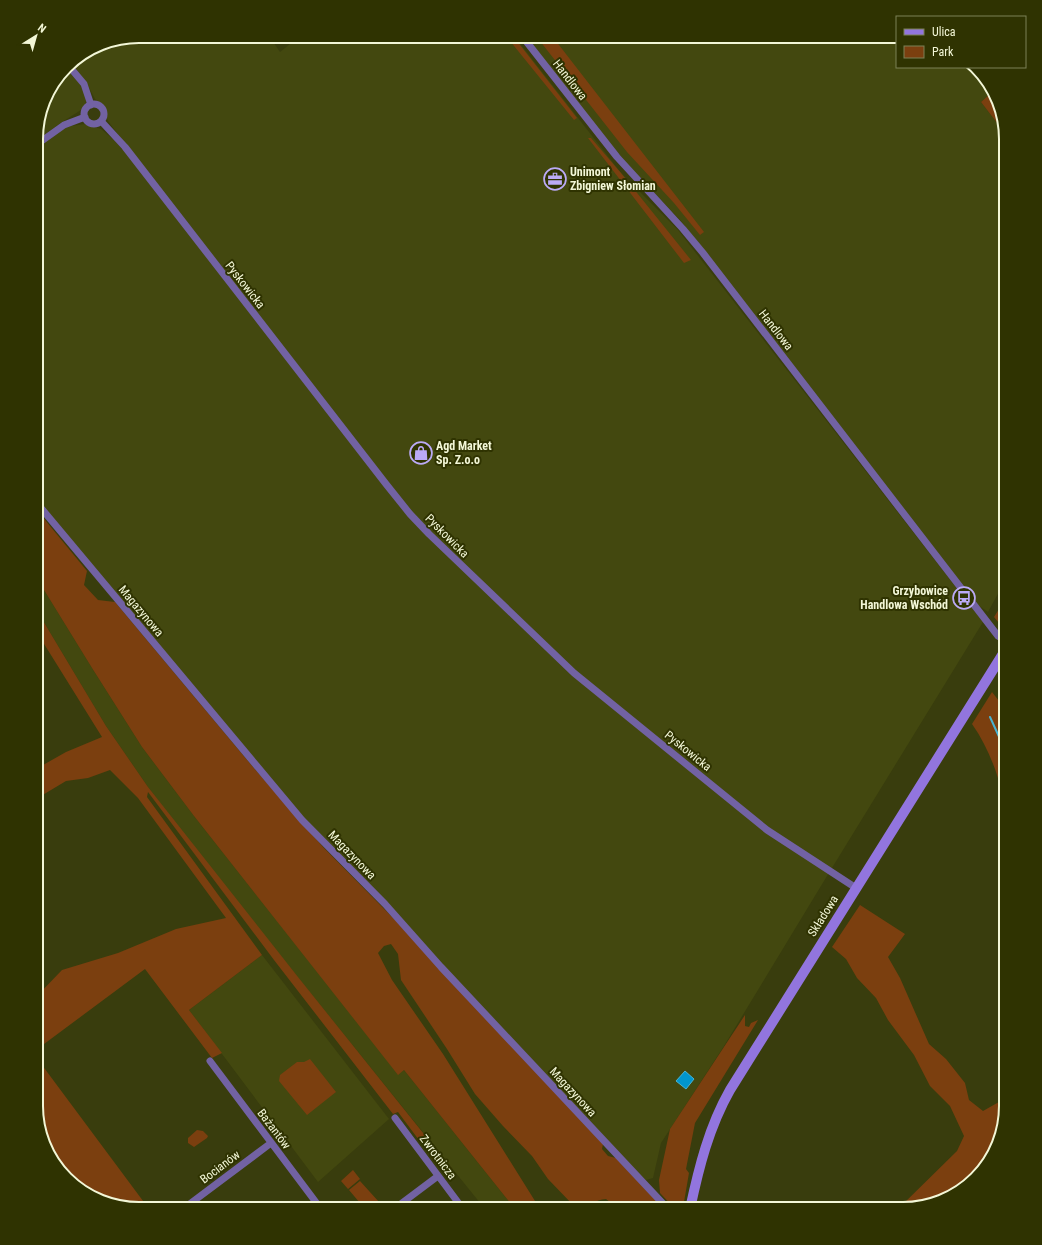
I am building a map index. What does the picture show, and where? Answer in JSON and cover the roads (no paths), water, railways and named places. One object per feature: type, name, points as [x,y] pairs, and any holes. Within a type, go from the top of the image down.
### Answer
[{"type":"main road","name":"Składowa","points":[[692,1202],[706,1145],[725,1099],[999,660]]},
{"type":"street","name":"Handlowa","points":[[527,43],[617,157],[700,249],[999,637]]},
{"type":"street","points":[[73,70],[84,84],[91,105]]},
{"type":"street","points":[[91,105],[96,105],[103,110],[103,118],[101,122],[97,124],[92,124],[87,121],[85,117],[85,110],[91,105]]},
{"type":"street","points":[[43,140],[64,125],[85,117]]},
{"type":"street","name":"Pyskowicka","points":[[101,122],[128,152],[391,490],[429,534],[574,672],[767,830],[856,888]]},
{"type":"street","name":"Magazynowa","points":[[43,510],[302,820],[385,904],[446,973],[661,1202]]},
{"type":"street","name":"Bażantów","points":[[210,1061],[316,1202]]},
{"type":"street","name":"Zwrotnicza","points":[[395,1118],[458,1202]]},
{"type":"street","name":"Bocianów","points":[[191,1202],[271,1143]]},
{"type":"street","points":[[403,1202],[438,1176]]},
{"type":"water","points":[[685,1071],[694,1079],[686,1089],[676,1081]]},
{"type":"waterway","points":[[990,717],[999,737]]},
{"type":"place","name":"Unimont Zbigniew Słomian","points":[[555,179]]},
{"type":"place","name":"Agd Market Sp. Z.o.o","points":[[421,453]]},
{"type":"place","name":"Grzybowice Handlowa Wschód","points":[[964,598]]}]
